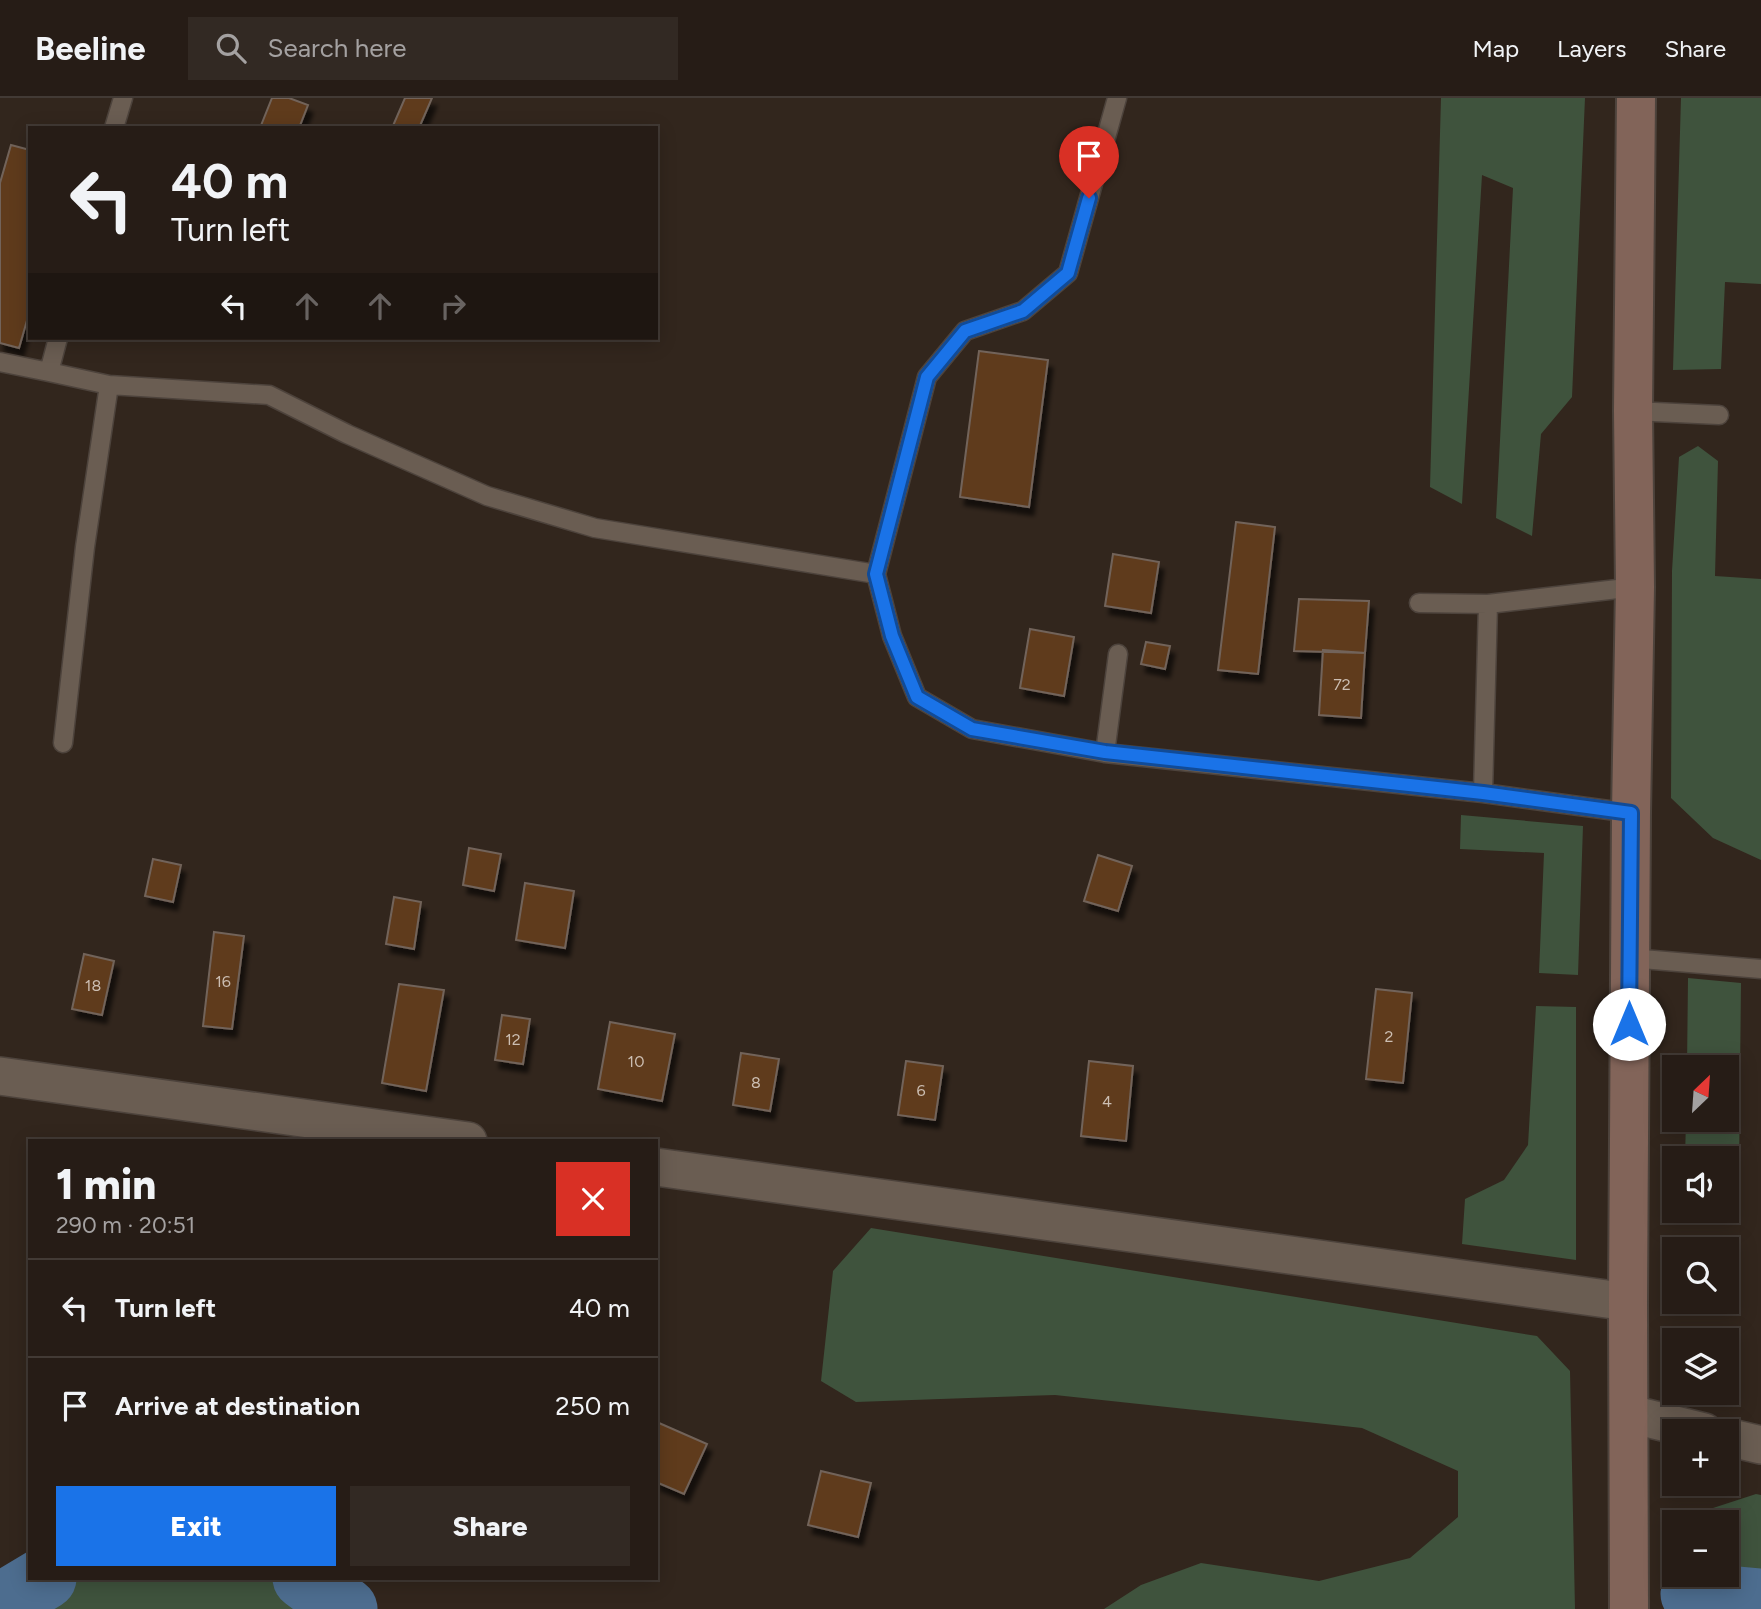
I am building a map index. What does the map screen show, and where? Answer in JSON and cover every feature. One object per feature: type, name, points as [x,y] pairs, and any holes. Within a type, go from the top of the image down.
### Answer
[{"type":"main road","points":[[1629,1609],[1628,1302],[1635,587],[1633,411],[1636,98]]},
{"type":"street","points":[[0,1076],[454,1139]]},
{"type":"street","points":[[658,1167],[1628,1302]]},
{"type":"street","points":[[1630,1413],[1662,1421]]},
{"type":"street","points":[[1739,1440],[1761,1446]]},
{"type":"lane","points":[[115,126],[123,98]]},
{"type":"lane","points":[[1117,98],[1068,273],[1023,311],[965,331],[927,377],[876,574],[892,636],[917,697],[972,729],[1105,752],[1483,793],[1631,813]]},
{"type":"lane","points":[[49,372],[57,340]]},
{"type":"lane","points":[[0,362],[109,385],[269,395],[347,434],[487,496],[595,528],[876,574]]},
{"type":"lane","points":[[63,744],[85,547],[109,385]]},
{"type":"lane","points":[[1633,411],[1719,415]]},
{"type":"lane","points":[[1419,603],[1488,604],[1635,587]]},
{"type":"lane","points":[[1483,793],[1488,604]]},
{"type":"lane","points":[[1105,752],[1118,654]]},
{"type":"lane","points":[[1630,958],[1761,969]]},
{"type":"green space","points":[[1441,98],[1585,98],[1572,397],[1541,434],[1532,536],[1496,518],[1513,188],[1482,175],[1462,504],[1430,487]]},
{"type":"green space","points":[[1681,98],[1761,98],[1761,284],[1725,282],[1721,369],[1673,370]]},
{"type":"green space","points":[[1698,446],[1718,461],[1715,576],[1761,579],[1761,860],[1713,838],[1671,798],[1672,571],[1679,457]]},
{"type":"green space","points":[[1461,815],[1583,826],[1578,975],[1539,973],[1544,853],[1460,849]]},
{"type":"green space","points":[[1688,978],[1741,983],[1740,1078],[1740,1055],[1687,1055]]},
{"type":"green space","points":[[1536,1006],[1576,1007],[1576,1260],[1462,1244],[1465,1199],[1504,1180],[1528,1145]]},
{"type":"green space","points":[[1686,1132],[1739,1132],[1739,1173],[1739,1146],[1685,1146]]},
{"type":"green space","points":[[871,1228],[1537,1336],[1570,1371],[1575,1609],[1104,1609],[1141,1585],[1201,1563],[1319,1581],[1410,1558],[1458,1517],[1458,1471],[1362,1428],[1055,1395],[856,1402],[821,1381],[833,1271]]},
{"type":"green space","points":[[1756,1494],[1761,1495],[1761,1609],[1688,1609],[1689,1587],[1739,1587],[1739,1510],[1712,1510]]},
{"type":"green space","points":[[43,1580],[307,1580],[346,1609],[0,1609],[0,1605]]},
{"type":"building","points":[[272,98],[289,98],[308,105],[300,126],[261,126]]},
{"type":"building","points":[[405,98],[432,98],[420,126],[393,126]]},
{"type":"building","points":[[11,145],[28,149],[28,317],[19,348],[0,343],[0,183]]},
{"type":"building","points":[[979,351],[1048,360],[1029,507],[960,497]]},
{"type":"building","points":[[1236,522],[1275,527],[1258,674],[1218,670]]},
{"type":"building","points":[[1113,554],[1159,562],[1151,613],[1105,606]]},
{"type":"building","points":[[1299,599],[1369,601],[1365,653],[1294,651]]},
{"type":"building","points":[[1030,629],[1074,637],[1064,696],[1020,688]]},
{"type":"building","points":[[1146,642],[1170,646],[1165,669],[1141,664]]},
{"type":"building","points":[[1323,650],[1365,653],[1361,718],[1319,715]]},
{"type":"building","points":[[469,848],[501,854],[494,891],[463,885]]},
{"type":"building","points":[[1098,855],[1132,866],[1118,911],[1084,901]]},
{"type":"building","points":[[153,859],[181,865],[173,902],[145,896]]},
{"type":"building","points":[[525,883],[574,891],[565,948],[516,940]]},
{"type":"building","points":[[394,897],[421,902],[414,949],[386,944]]},
{"type":"building","points":[[214,932],[244,936],[232,1029],[203,1026]]},
{"type":"building","points":[[84,954],[114,961],[102,1015],[72,1009]]},
{"type":"building","points":[[399,984],[444,990],[426,1091],[382,1083]]},
{"type":"building","points":[[1376,989],[1412,993],[1403,1083],[1366,1079]]},
{"type":"building","points":[[502,1015],[530,1019],[523,1064],[495,1060]]},
{"type":"building","points":[[610,1022],[675,1034],[662,1101],[598,1089]]},
{"type":"building","points":[[741,1053],[779,1059],[770,1111],[733,1105]]},
{"type":"building","points":[[906,1061],[943,1066],[935,1120],[898,1115]]},
{"type":"building","points":[[1089,1061],[1133,1066],[1126,1141],[1081,1136]]},
{"type":"building","points":[[659,1423],[707,1444],[684,1494],[658,1483]]},
{"type":"building","points":[[821,1471],[871,1483],[858,1537],[808,1525]]},
{"type":"waterway","points":[[0,1605],[42,1580]]},
{"type":"waterway","points":[[307,1580],[346,1609]]},
{"type":"waterway","points":[[1692,1594],[1761,1600]]},
{"type":"route","points":[[1089,198],[1068,273],[1023,311],[965,331],[927,377],[876,574],[892,636],[917,697],[972,729],[1105,752],[1483,793],[1631,813],[1629,1024]]}]
